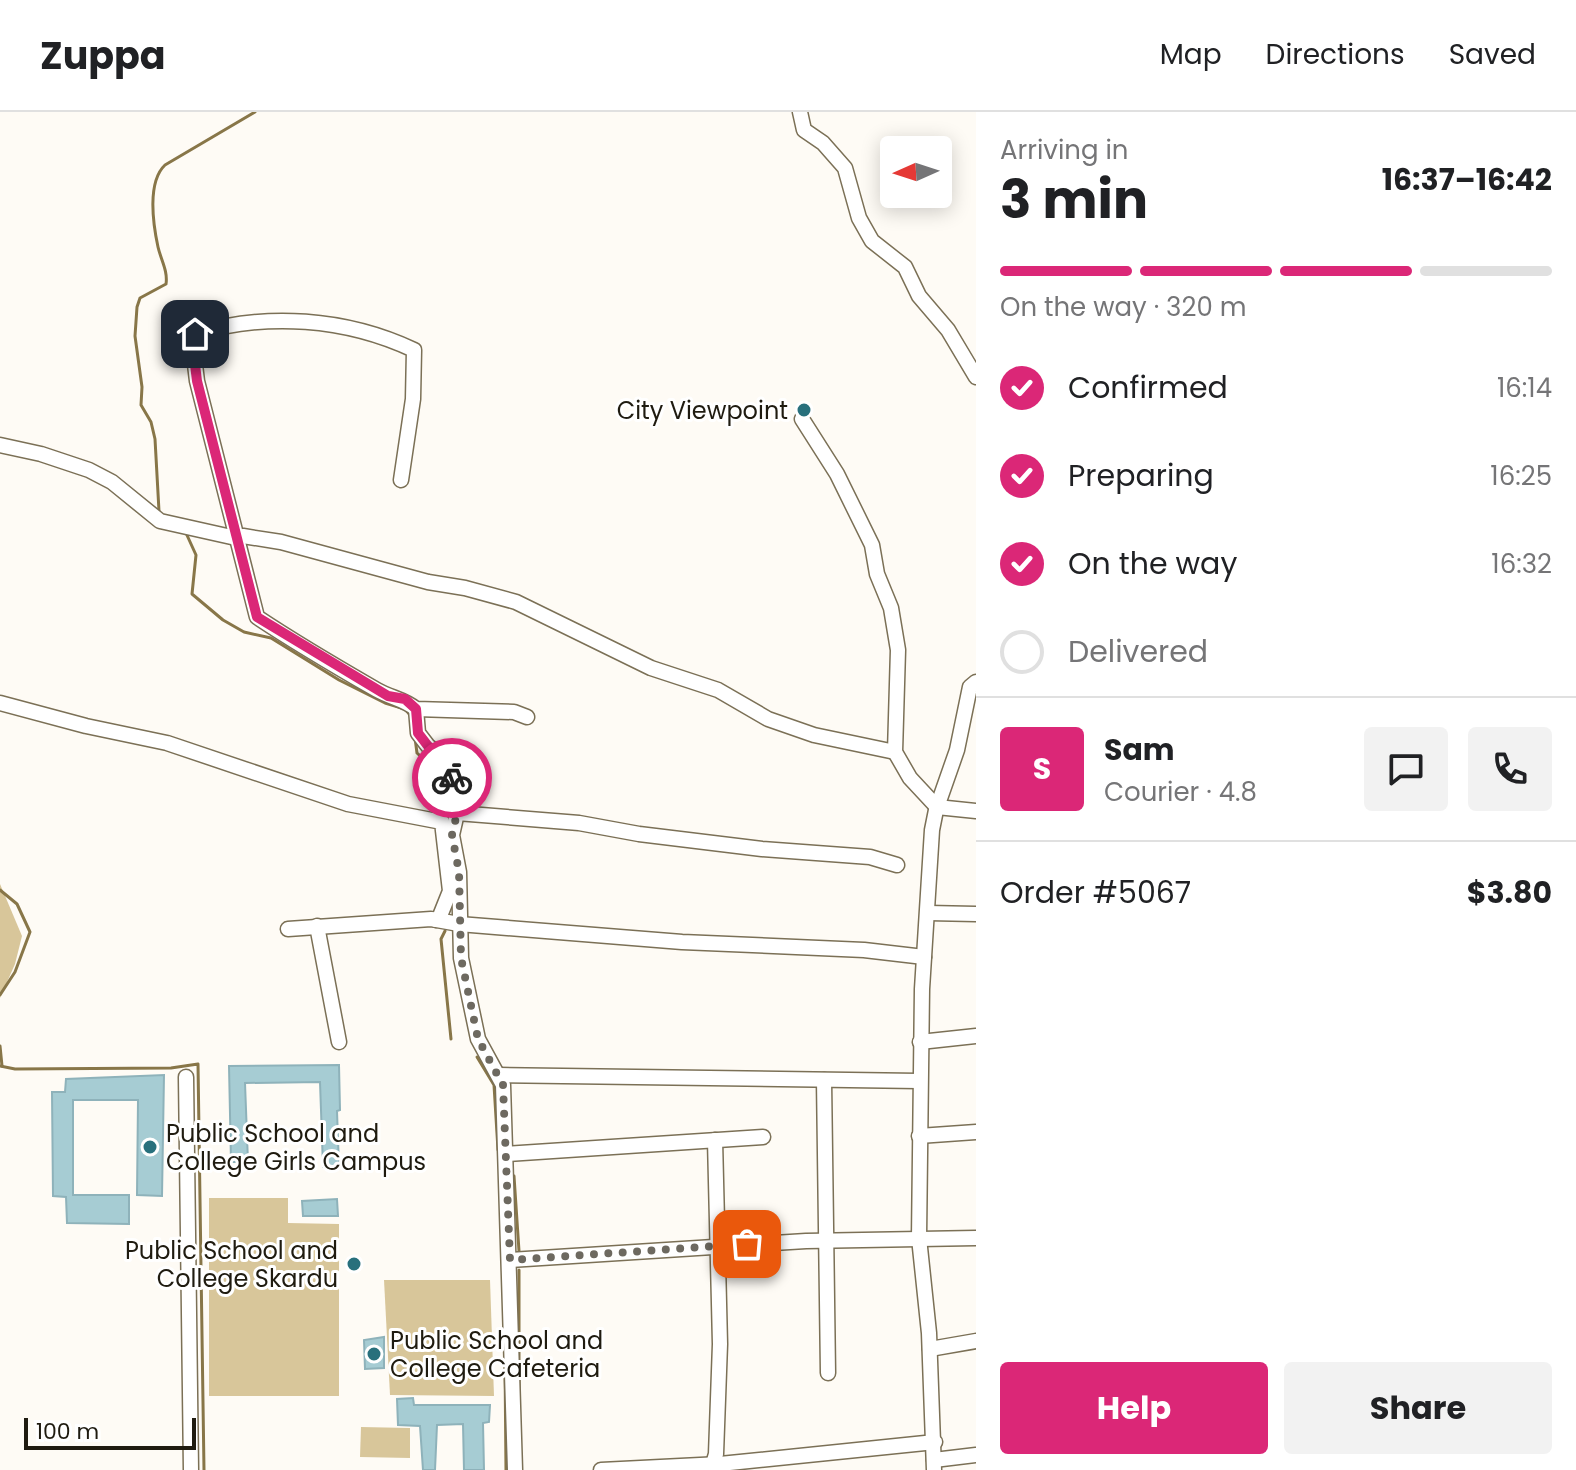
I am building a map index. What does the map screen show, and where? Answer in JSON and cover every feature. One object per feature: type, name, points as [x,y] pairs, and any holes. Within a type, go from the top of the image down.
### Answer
[{"type":"street","points":[[800,112],[804,130],[823,143],[845,168],[859,218],[872,241],[905,267],[919,296],[948,330],[976,377]]},
{"type":"street","points":[[401,480],[413,399],[414,350],[393,340],[317,321],[220,326],[195,334],[192,340],[197,381],[257,617],[388,696],[405,699],[416,709],[514,712],[527,717]]},
{"type":"street","points":[[802,419],[859,515],[872,545],[877,574],[891,608],[898,650],[895,752],[910,778],[937,807],[976,811]]},
{"type":"street","points":[[0,445],[41,454],[89,470],[112,482],[160,521],[236,538],[243,536],[281,542],[516,602],[651,668],[718,690],[768,719],[814,735],[895,752]]},
{"type":"street","points":[[976,682],[970,687],[957,750],[932,830],[919,1081],[919,1238],[930,1349],[934,1465],[976,1455]]},
{"type":"street","points":[[0,703],[167,743],[348,804],[442,822],[450,891],[436,920]]},
{"type":"street","points":[[416,709],[418,733],[428,746],[446,760],[455,786],[457,813],[452,835],[459,872],[461,958],[478,1039],[499,1075],[504,1094],[515,1470]]},
{"type":"street","points":[[457,813],[579,823],[639,834],[762,849],[870,857],[897,865]]},
{"type":"street","points":[[928,913],[976,914]]},
{"type":"street","points":[[288,929],[436,920],[682,942],[864,950],[924,957]]},
{"type":"street","points":[[317,926],[339,1042]]},
{"type":"street","points":[[920,1042],[976,1036]]},
{"type":"street","points":[[499,1075],[919,1081]]},
{"type":"street","points":[[186,1077],[191,1470]]},
{"type":"street","points":[[824,1080],[828,1373]]},
{"type":"street","points":[[919,1136],[976,1132]]},
{"type":"street","points":[[506,1154],[763,1137]]},
{"type":"street","points":[[713,1464],[716,1454],[720,1344],[715,1140]]},
{"type":"street","points":[[510,1260],[717,1246],[976,1238]]},
{"type":"street","points":[[930,1349],[976,1341]]},
{"type":"street","points":[[601,1470],[713,1464],[935,1442]]},
{"type":"shaded area","points":[[0,884],[22,936],[15,964],[0,998]]},
{"type":"shaded area","points":[[209,1198],[288,1198],[288,1223],[339,1224],[339,1396],[209,1396]]},
{"type":"shaded area","points":[[384,1280],[490,1280],[494,1396],[390,1395]]},
{"type":"shaded area","points":[[361,1427],[410,1428],[410,1458],[360,1457]]},
{"type":"building","points":[[339,1065],[339,1167],[323,1167],[320,1082],[245,1083],[248,1162],[231,1162],[229,1066]]},
{"type":"building","name":"Public School and College Girls Campus","points":[[164,1075],[162,1196],[137,1195],[138,1100],[73,1100],[73,1195],[129,1195],[129,1224],[67,1223],[66,1197],[53,1196],[52,1092],[65,1092],[66,1079]]},
{"type":"building","points":[[337,1199],[338,1216],[303,1216],[302,1201]]},
{"type":"building","name":"Public School and College Cafeteria","points":[[384,1337],[384,1368],[365,1369],[364,1340]]},
{"type":"building","points":[[413,1398],[414,1405],[490,1405],[489,1422],[483,1423],[484,1470],[464,1470],[463,1424],[437,1425],[435,1470],[423,1470],[420,1426],[398,1425],[397,1399]]},
{"type":"waterway","points":[[159,511],[155,439],[151,422],[141,405],[142,387],[135,336],[140,298],[166,284],[153,215],[156,182],[165,165],[255,112]]},
{"type":"waterway","points":[[186,533],[196,555],[192,594],[223,620],[244,632],[271,638],[339,680],[385,703],[405,709],[410,715]]},
{"type":"waterway","points":[[415,738],[417,753],[445,775]]},
{"type":"waterway","points":[[0,890],[17,904],[30,932],[15,972],[0,995]]},
{"type":"waterway","points":[[445,931],[441,939],[451,1039]]},
{"type":"waterway","points":[[0,1046],[2,1066]]},
{"type":"waterway","points":[[477,1057],[494,1085],[498,1150]]},
{"type":"waterway","points":[[0,1066],[15,1069],[171,1068],[198,1064],[204,1470]]},
{"type":"waterway","points":[[514,1176],[519,1251]]},
{"type":"waterway","points":[[519,1270],[519,1388]]},
{"type":"waterway","points":[[505,1362],[506,1470]]},
{"type":"way so far","points":[[452,778],[457,813],[452,835],[459,872],[461,958],[478,1039],[503,1085],[510,1260],[747,1244]]},
{"type":"place","name":"City Viewpoint","points":[[804,410]]},
{"type":"place","name":"Public School and College Girls Campus","points":[[150,1147]]},
{"type":"place","name":"Public School and College Skardu","points":[[354,1264]]},
{"type":"place","name":"Public School and College Cafeteria","points":[[374,1354]]},
{"type":"route","points":[[195,334],[192,340],[197,381],[257,617],[388,696],[405,699],[416,709],[418,733],[428,746],[446,760],[452,778]]}]
